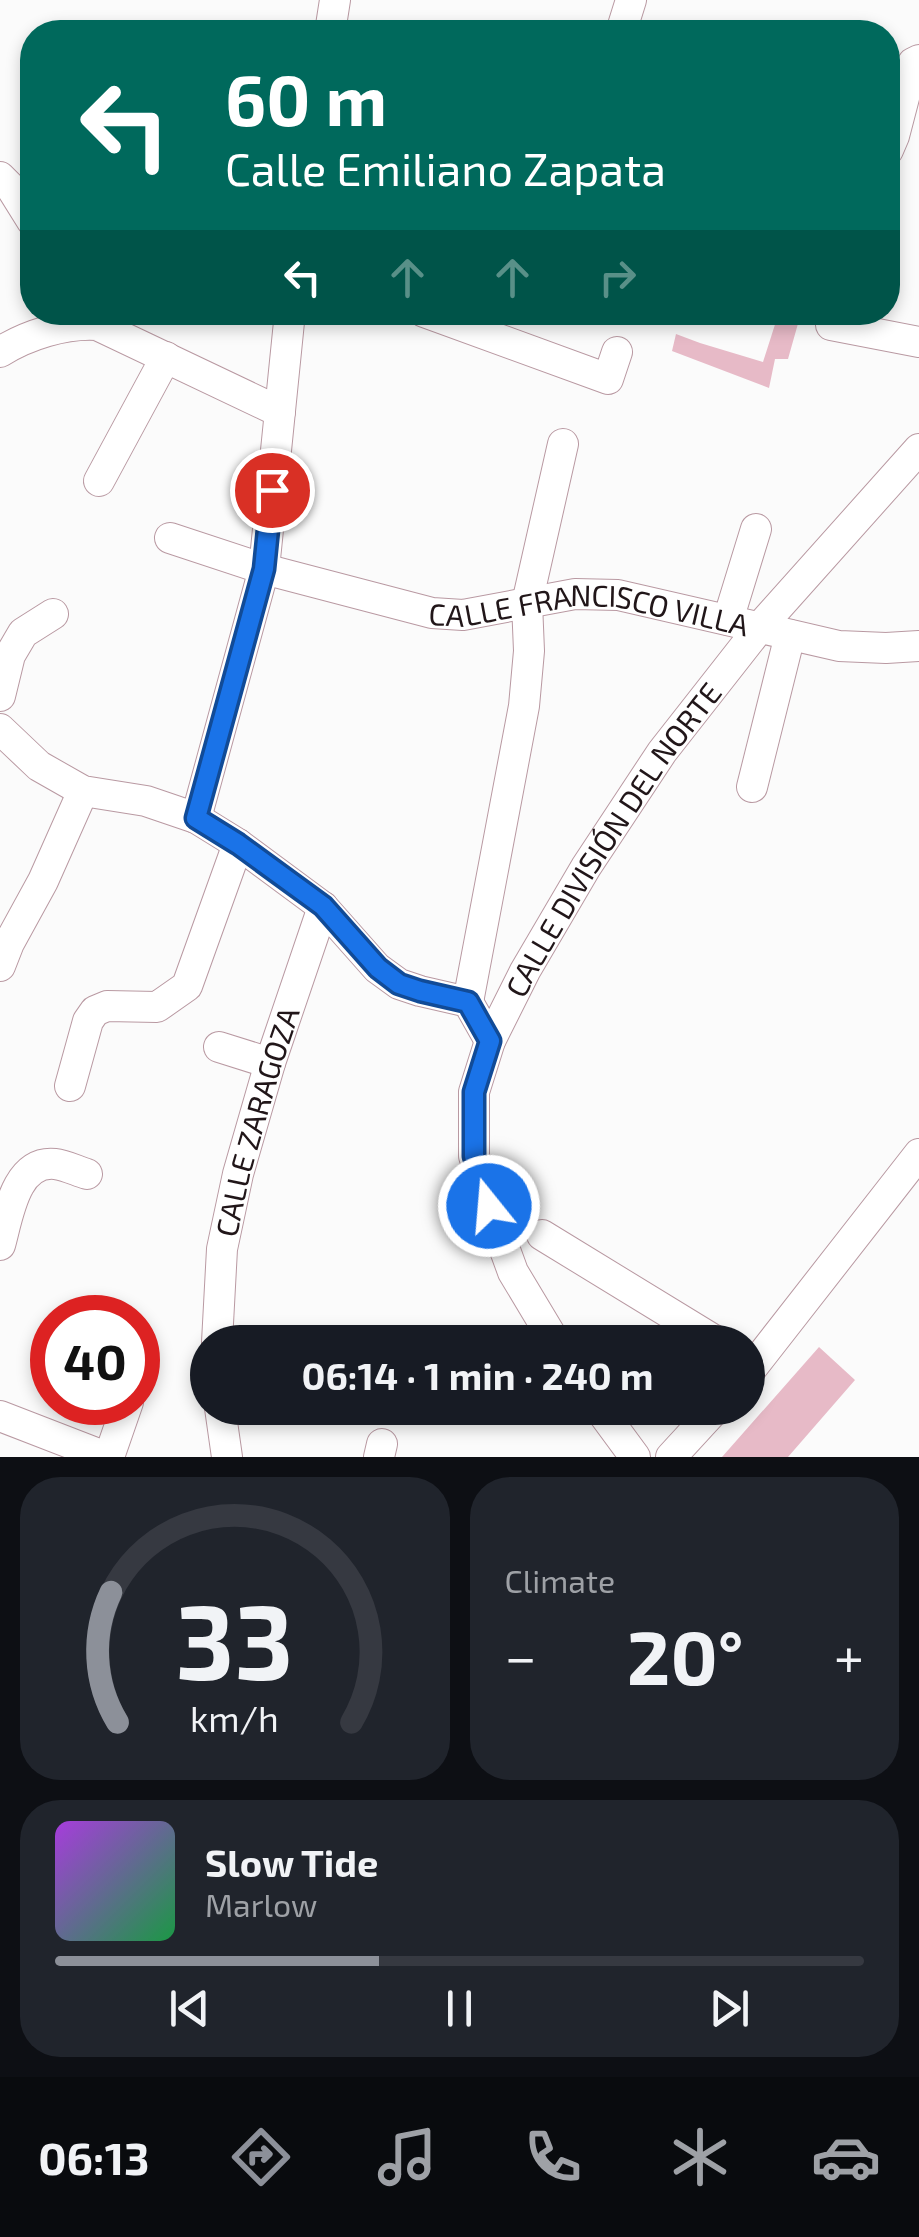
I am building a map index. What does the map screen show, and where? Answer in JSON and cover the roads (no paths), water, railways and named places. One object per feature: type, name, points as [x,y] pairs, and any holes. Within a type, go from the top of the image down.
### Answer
[{"type":"street","points":[[900,113],[913,64],[919,60]]},
{"type":"street","points":[[0,352],[43,333],[78,325]]},
{"type":"street","points":[[105,325],[280,412]]},
{"type":"street","points":[[196,818],[264,569],[289,325]]},
{"type":"street","points":[[458,325],[608,379],[617,352]]},
{"type":"street","points":[[831,325],[919,342]]},
{"type":"street","points":[[99,481],[166,357]]},
{"type":"street","points":[[490,1041],[468,1002],[524,706],[528,603],[563,444]]},
{"type":"street","name":"CALLE DIVISIÓN DEL NORTE","points":[[544,1325],[513,1272],[474,1156],[474,1092],[490,1041],[525,970],[586,867],[662,752],[760,627],[919,448]]},
{"type":"street","points":[[728,620],[756,529]]},
{"type":"street","name":"CALLE FRANCISCO VILLA","points":[[170,538],[264,569],[432,613],[463,615],[576,594],[618,595],[839,646],[919,646]]},
{"type":"street","points":[[0,696],[10,655],[23,633],[53,614]]},
{"type":"street","points":[[752,787],[790,635]]},
{"type":"street","points":[[0,729],[40,766],[83,791],[146,801],[196,818],[323,906],[378,968],[399,984],[468,1002]]},
{"type":"street","points":[[0,966],[83,791]]},
{"type":"street","points":[[70,1086],[88,1021],[95,1011],[107,1006],[158,1007],[187,986],[238,844]]},
{"type":"street","name":"CALLE ZARAGOZA","points":[[219,1325],[222,1249],[238,1174],[323,906]]},
{"type":"street","points":[[219,1047],[270,1064]]},
{"type":"street","points":[[765,1348],[919,1154]]},
{"type":"street","points":[[0,1245],[17,1189],[30,1171],[40,1165],[55,1164],[87,1174]]},
{"type":"street","points":[[542,1234],[689,1325]]},
{"type":"street","points":[[0,1416],[108,1457],[120,1425]]},
{"type":"street","points":[[222,1425],[227,1457]]},
{"type":"street","points":[[611,1425],[635,1457]]},
{"type":"street","points":[[671,1457],[700,1425]]}]
